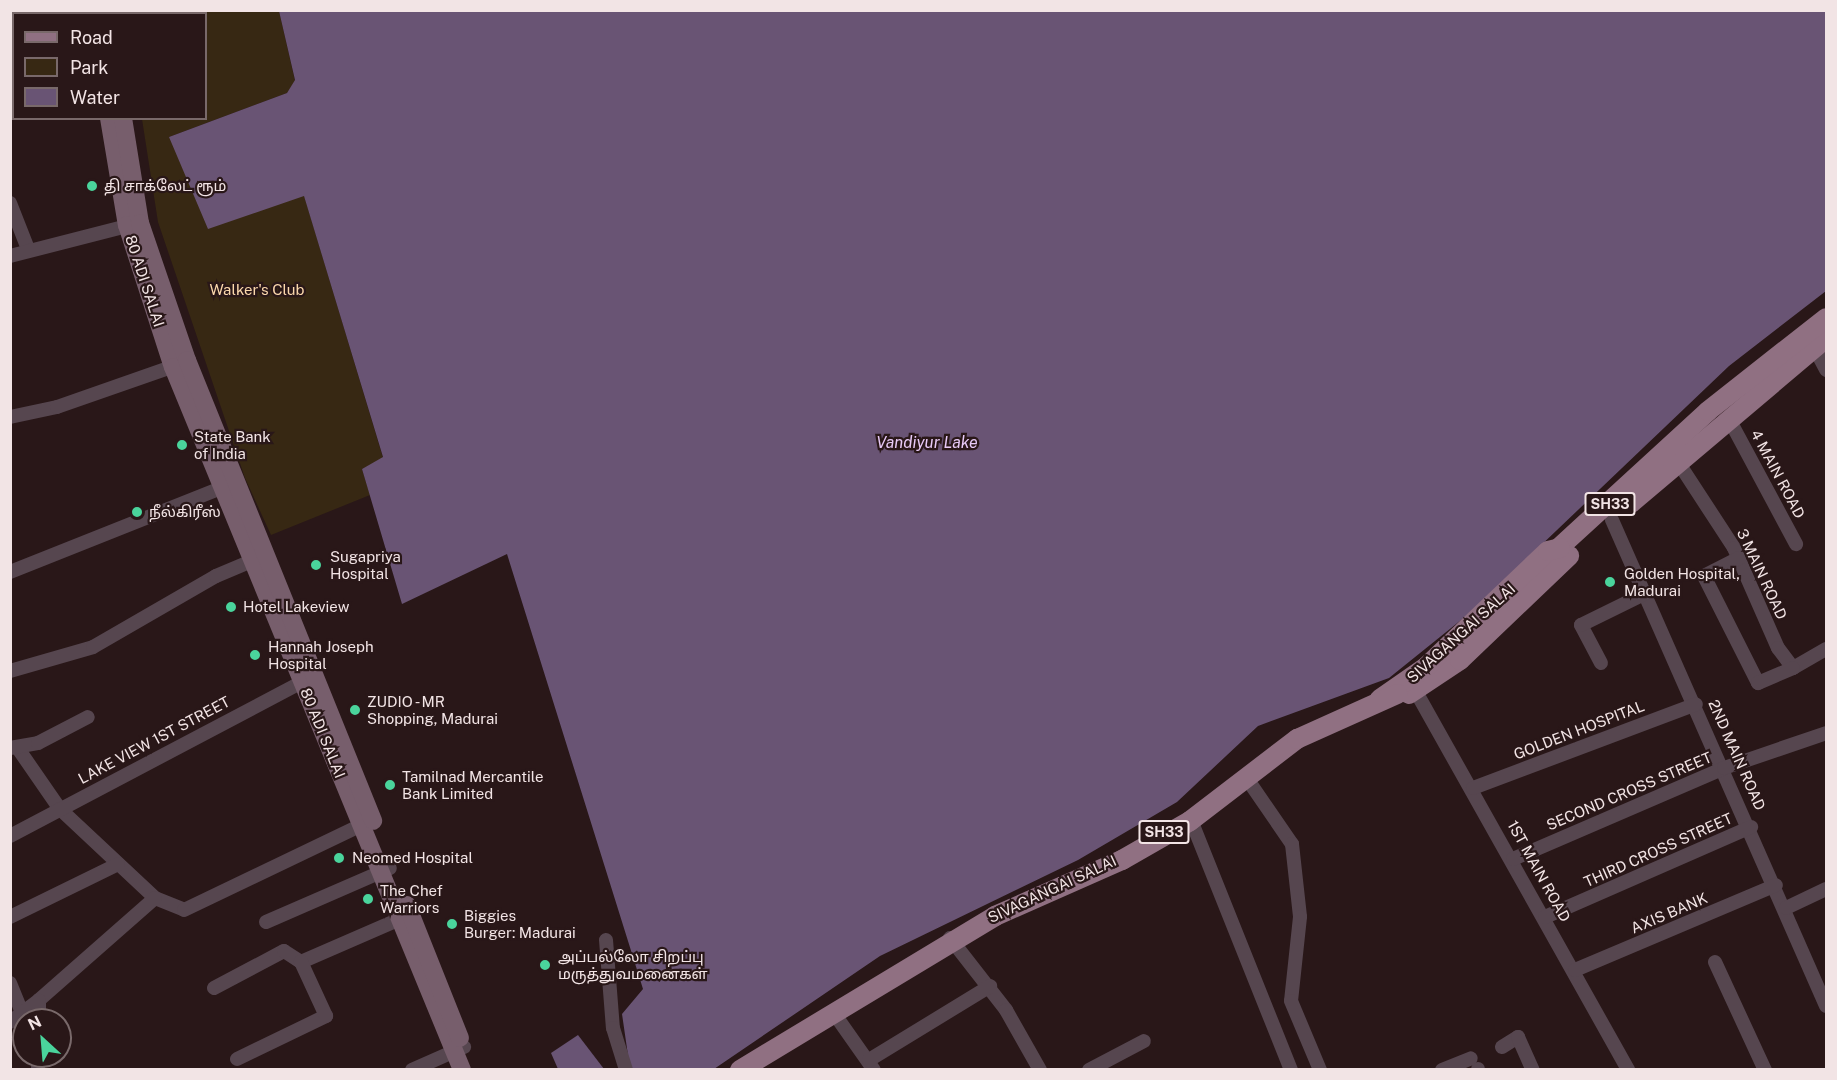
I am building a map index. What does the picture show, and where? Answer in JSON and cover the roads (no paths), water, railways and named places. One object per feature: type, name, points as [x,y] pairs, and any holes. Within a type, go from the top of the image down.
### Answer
[{"type":"main road","name":"80 ADI SALAI","points":[[109,120],[133,224],[180,364],[227,486],[259,557],[406,917],[458,1048],[462,1070]]},
{"type":"main road","name":"80 ADI SALAI","points":[[123,120],[133,224]]},
{"type":"main road","name":"SIVAGANGAI SALAI","points":[[759,1070],[953,942],[1193,825],[1300,744],[1403,694],[1565,552],[1708,411],[1827,318]]},
{"type":"main road","name":"SIVAGANGAI SALAI","points":[[735,1070],[953,942],[1120,858],[1189,818],[1296,738],[1390,693],[1426,667],[1548,551],[1565,552],[1612,520],[1820,343]]},
{"type":"main road","points":[[740,1070],[995,916],[1122,860],[1190,821],[1297,739],[1403,694]]},
{"type":"main road","points":[[751,1070],[998,920],[1123,862],[1192,823],[1300,742],[1403,694]]},
{"type":"main road","name":"80 ADI SALAI","points":[[458,1048],[474,1070]]},
{"type":"street","points":[[10,203],[28,249]]},
{"type":"street","points":[[10,256],[28,249],[133,224]]},
{"type":"street","points":[[1820,343],[1827,370]]},
{"type":"street","points":[[10,417],[57,407],[180,364]]},
{"type":"street","name":"4 MAIN ROAD","points":[[1729,419],[1796,544]]},
{"type":"street","name":"3 MAIN ROAD","points":[[1678,462],[1706,498],[1739,558],[1778,648],[1792,668]]},
{"type":"street","points":[[10,572],[227,486]]},
{"type":"street","name":"2ND MAIN ROAD","points":[[1612,520],[1725,768],[1827,1006]]},
{"type":"street","points":[[10,671],[115,637],[259,557]]},
{"type":"street","points":[[1739,558],[1704,576],[1758,683],[1827,649]]},
{"type":"street","points":[[1601,663],[1581,625],[1646,593]]},
{"type":"street","name":"LAKE VIEW 1ST STREET","points":[[10,836],[307,678]]},
{"type":"street","name":"1ST MAIN ROAD","points":[[1403,694],[1473,788],[1628,1070]]},
{"type":"street","name":"GOLDEN HOSPITAL","points":[[1473,788],[1696,704]]},
{"type":"street","points":[[88,717],[38,743],[14,748],[60,809],[155,898],[192,910],[367,822]]},
{"type":"street","name":"SECOND CROSS STREET","points":[[1513,859],[1725,768],[1827,733]]},
{"type":"street","points":[[1250,783],[1282,824],[1294,853],[1300,917],[1291,1001],[1320,1070]]},
{"type":"street","points":[[1193,825],[1292,1070]]},
{"type":"street","name":"THIRD CROSS STREET","points":[[1545,917],[1750,827]]},
{"type":"street","points":[[10,917],[118,864]]},
{"type":"street","points":[[266,922],[385,870]]},
{"type":"street","name":"AXIS BANK","points":[[1575,970],[1776,885]]},
{"type":"street","points":[[1786,908],[1827,889]]},
{"type":"street","points":[[28,1008],[155,898]]},
{"type":"street","points":[[301,962],[406,917]]},
{"type":"street","points":[[606,940],[613,1028],[626,1070]]},
{"type":"street","points":[[953,942],[990,986],[1040,1070]]},
{"type":"street","points":[[214,988],[284,951],[301,962],[326,1016],[237,1059]]},
{"type":"street","points":[[1715,962],[1765,1070]]},
{"type":"street","points":[[10,983],[20,1008]]},
{"type":"street","points":[[838,1019],[871,1067],[990,986]]},
{"type":"street","points":[[39,1000],[39,1008]]},
{"type":"street","points":[[1502,1047],[1518,1038],[1533,1070]]},
{"type":"street","points":[[1089,1070],[1144,1041]]},
{"type":"street","points":[[412,1070],[458,1048]]},
{"type":"street","points":[[1442,1070],[1476,1066]]},
{"type":"water","name":"Vandiyur Lake","points":[[279,11],[1826,11],[1826,291],[1729,366],[1471,612],[1389,678],[1258,726],[1177,802],[1078,860],[880,956],[714,1069],[630,1069],[622,1014],[643,989],[507,554],[402,604],[362,469],[383,457],[304,196],[208,229],[169,137],[287,93],[295,80]]},
{"type":"water","points":[[578,1035],[604,1069],[558,1069],[551,1053]]},
{"type":"place","name":"தி சாக்லேட் ரூம்","points":[[92,186]]},
{"type":"place","name":"State Bank of India","points":[[182,445]]},
{"type":"place","name":"நீல்கிரீஸ்","points":[[137,512]]},
{"type":"place","name":"Sugapriya Hospital","points":[[316,565]]},
{"type":"place","name":"Golden Hospital, Madurai","points":[[1610,582]]},
{"type":"place","name":"Hotel Lakeview","points":[[231,607]]},
{"type":"place","name":"Hannah Joseph Hospital","points":[[255,655]]},
{"type":"place","name":"ZUDIO - MR Shopping, Madurai","points":[[355,710]]},
{"type":"place","name":"Tamilnad Mercantile Bank Limited","points":[[390,785]]},
{"type":"place","name":"Neomed Hospital","points":[[339,858]]},
{"type":"place","name":"The Chef Warriors","points":[[368,899]]},
{"type":"place","name":"Biggies Burger: Madurai","points":[[452,924]]},
{"type":"place","name":"அப்பல்லோ சிறப்பு மருத்துவமனைகள்","points":[[545,965]]},
{"type":"park label","name":"Walker's Club","points":[[257,290]]}]
